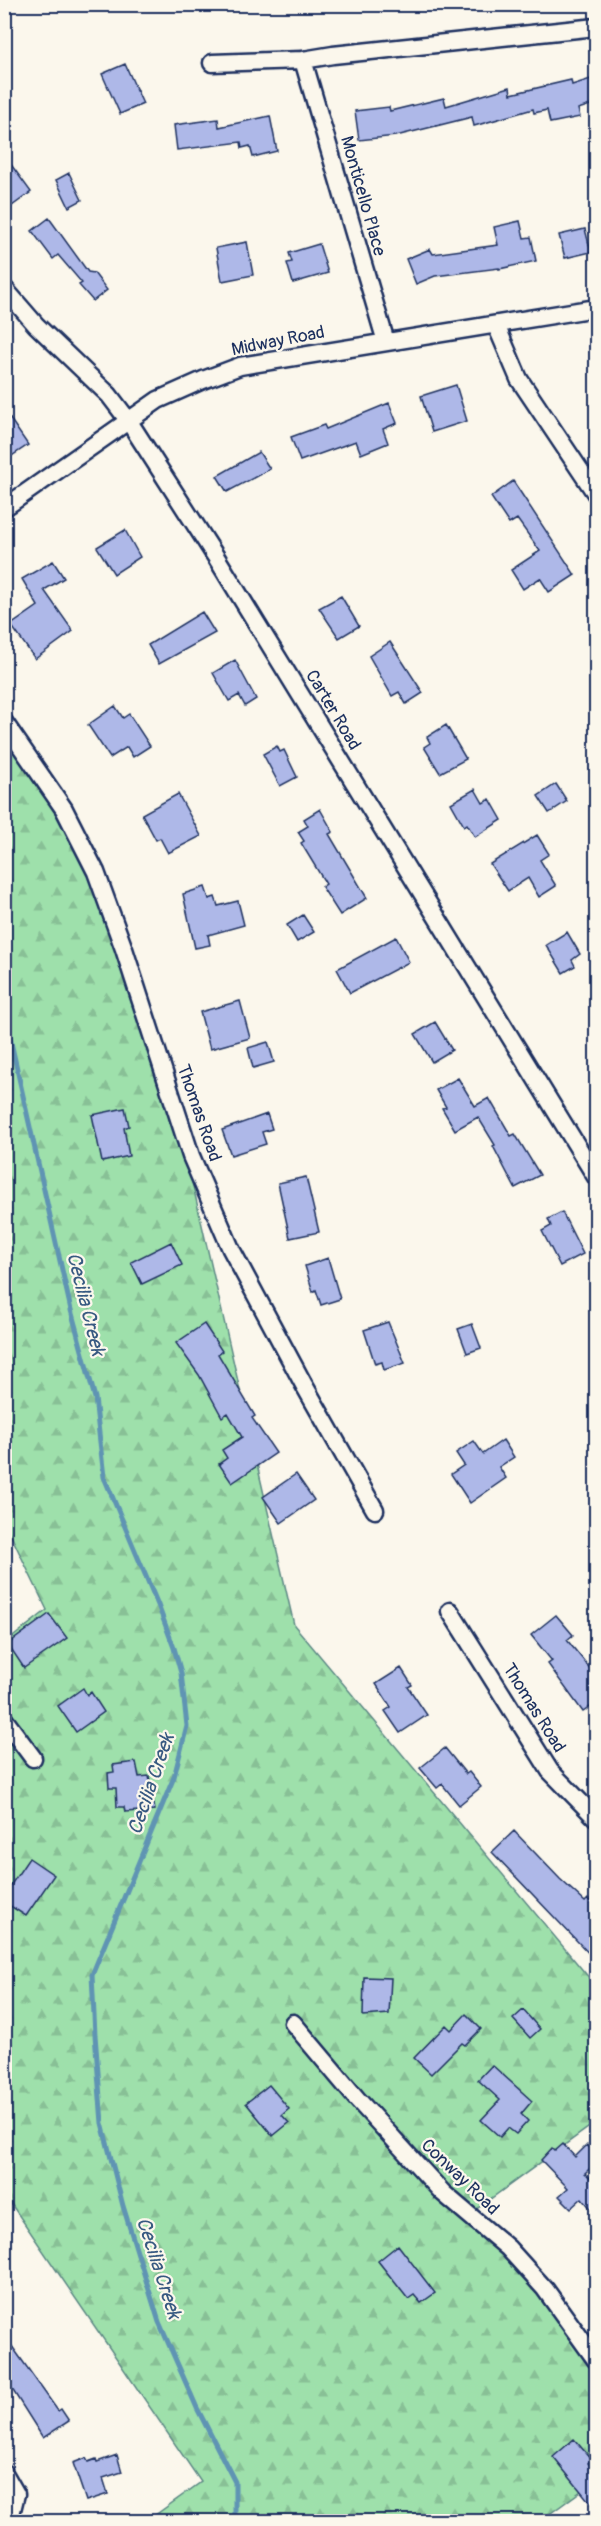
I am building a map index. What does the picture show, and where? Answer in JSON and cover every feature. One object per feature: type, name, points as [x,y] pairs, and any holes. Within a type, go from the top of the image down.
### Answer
[{"type":"street","points":[[212,63],[303,60],[597,27]]},
{"type":"street","name":"Monticello Place","points":[[303,60],[386,342]]},
{"type":"street","name":"Carter Road","points":[[4,288],[36,325],[109,396],[129,420],[223,567],[597,1178]]},
{"type":"street","name":"Midway Road","points":[[4,508],[158,400],[240,366],[597,308]]},
{"type":"street","points":[[496,324],[519,379],[597,494]]},
{"type":"street","name":"Thomas Road","points":[[4,722],[64,809],[96,872],[124,949],[191,1156],[231,1249],[375,1510]]},
{"type":"street","name":"Thomas Road","points":[[450,1611],[550,1770],[597,1818]]},
{"type":"street","points":[[4,1719],[33,1758]]},
{"type":"street","name":"Conway Road","points":[[293,2023],[357,2099],[443,2193],[508,2248],[545,2289],[597,2361]]},
{"type":"street","points":[[4,2473],[16,2494],[10,2518],[6,2522]]},
{"type":"green space","points":[[4,727],[94,860],[167,1073],[294,1625],[596,1986],[596,2122],[474,2211],[596,2361],[596,2480],[540,2521],[147,2521],[201,2482],[5,2195],[5,1643],[47,1610],[4,1521]]},
{"type":"building","points":[[125,64],[143,104],[120,114],[102,74]]},
{"type":"building","points":[[597,77],[597,103],[578,109],[580,117],[550,123],[547,110],[534,113],[533,109],[474,126],[472,117],[396,136],[359,140],[355,111],[389,107],[390,111],[444,98],[446,106],[510,87],[511,94],[571,80],[572,85]]},
{"type":"building","points":[[270,116],[277,151],[253,157],[250,146],[242,148],[241,142],[177,150],[174,125],[218,119],[219,127]]},
{"type":"building","points":[[4,155],[31,192],[12,206],[4,195]]},
{"type":"building","points":[[69,173],[82,200],[69,207],[56,180]]},
{"type":"building","points":[[49,218],[88,272],[94,273],[107,290],[93,301],[79,285],[82,283],[58,255],[53,259],[32,231]]},
{"type":"building","points":[[520,221],[524,238],[531,237],[536,261],[499,269],[435,276],[416,284],[406,259],[430,249],[433,254],[498,245],[494,227]]},
{"type":"building","points":[[585,229],[591,252],[565,258],[559,235]]},
{"type":"building","points":[[247,242],[253,275],[222,281],[216,248]]},
{"type":"building","points":[[319,244],[328,273],[293,283],[287,263],[292,262],[289,253]]},
{"type":"building","points":[[456,385],[467,421],[432,432],[421,396]]},
{"type":"building","points":[[389,403],[397,423],[383,429],[388,443],[361,454],[356,441],[300,461],[291,437],[324,425],[326,429]]},
{"type":"building","points":[[4,410],[28,445],[4,461]]},
{"type":"building","points":[[259,452],[270,469],[227,492],[217,476]]},
{"type":"building","points":[[513,481],[575,575],[549,592],[540,578],[523,589],[511,570],[540,551],[517,519],[509,524],[491,497]]},
{"type":"building","points":[[125,530],[140,557],[114,574],[97,547]]},
{"type":"building","points":[[53,561],[64,578],[44,590],[73,631],[35,659],[11,625],[38,606],[22,579]]},
{"type":"building","points":[[341,596],[359,626],[339,638],[319,608]]},
{"type":"building","points":[[202,612],[215,633],[159,664],[148,645]]},
{"type":"building","points":[[390,642],[423,693],[406,704],[399,692],[392,696],[369,656]]},
{"type":"building","points":[[235,660],[256,699],[245,706],[239,695],[229,701],[213,673]]},
{"type":"building","points":[[115,706],[123,718],[129,714],[150,746],[133,757],[127,747],[110,758],[88,725]]},
{"type":"building","points":[[446,725],[466,759],[440,773],[424,747],[430,743],[427,737]]},
{"type":"building","points":[[277,746],[280,752],[284,750],[297,777],[280,786],[263,754]]},
{"type":"building","points":[[556,784],[567,801],[549,813],[538,796]]},
{"type":"building","points":[[475,789],[483,803],[490,799],[502,820],[475,837],[467,824],[464,826],[451,803]]},
{"type":"building","points":[[178,794],[201,836],[168,853],[160,838],[156,840],[142,814]]},
{"type":"building","points":[[320,809],[333,832],[329,834],[367,898],[340,915],[322,887],[326,884],[301,843],[304,841],[298,832],[308,826],[304,819]]},
{"type":"building","points":[[537,835],[549,854],[540,860],[556,886],[539,897],[528,878],[508,891],[490,864]]},
{"type":"building","points":[[205,887],[209,899],[215,897],[218,906],[238,901],[244,925],[208,935],[210,945],[195,948],[183,894]]},
{"type":"building","points":[[303,915],[314,932],[297,942],[287,925]]},
{"type":"building","points":[[567,932],[580,954],[572,960],[575,966],[563,973],[546,945]]},
{"type":"building","points":[[396,937],[409,962],[350,993],[337,969]]},
{"type":"building","points":[[240,1001],[250,1038],[210,1049],[200,1012]]},
{"type":"building","points":[[435,1022],[452,1050],[432,1062],[415,1034]]},
{"type":"building","points":[[268,1042],[274,1062],[253,1068],[248,1048]]},
{"type":"building","points":[[458,1078],[475,1106],[489,1098],[511,1136],[515,1134],[540,1175],[515,1188],[493,1146],[495,1145],[478,1117],[455,1130],[442,1108],[446,1107],[436,1090]]},
{"type":"building","points":[[125,1108],[129,1126],[124,1128],[129,1156],[102,1162],[92,1115]]},
{"type":"building","points":[[267,1114],[272,1129],[262,1132],[266,1144],[231,1155],[222,1130]]},
{"type":"building","points":[[306,1177],[319,1232],[290,1238],[278,1183]]},
{"type":"building","points":[[562,1212],[583,1254],[560,1266],[542,1231],[551,1226],[548,1219]]},
{"type":"building","points":[[171,1242],[182,1265],[142,1284],[131,1262]]},
{"type":"building","points":[[328,1258],[340,1299],[321,1305],[316,1290],[313,1292],[305,1266]]},
{"type":"building","points":[[388,1322],[405,1363],[384,1370],[382,1362],[375,1364],[364,1330]]},
{"type":"building","points":[[204,1324],[222,1351],[218,1354],[255,1416],[252,1418],[276,1453],[232,1483],[219,1464],[227,1458],[222,1450],[242,1437],[228,1413],[222,1417],[199,1375],[176,1343]]},
{"type":"building","points":[[472,1324],[481,1348],[467,1353],[458,1329]]},
{"type":"building","points":[[503,1440],[514,1457],[499,1467],[506,1478],[470,1503],[451,1474],[464,1465],[456,1453],[474,1441],[483,1454]]},
{"type":"building","points":[[296,1474],[314,1500],[281,1523],[263,1497]]},
{"type":"building","points":[[49,1614],[67,1638],[24,1668],[8,1644]]},
{"type":"building","points":[[556,1615],[573,1635],[567,1640],[597,1677],[597,1702],[583,1712],[548,1664],[552,1661],[531,1635]]},
{"type":"building","points":[[401,1668],[412,1685],[408,1687],[427,1715],[400,1733],[385,1711],[391,1707],[376,1684]]},
{"type":"building","points":[[83,1688],[87,1695],[91,1692],[104,1712],[76,1732],[58,1706]]},
{"type":"building","points":[[445,1748],[466,1774],[469,1772],[481,1787],[459,1805],[442,1784],[437,1788],[420,1768]]},
{"type":"building","points":[[136,1762],[139,1777],[149,1776],[155,1810],[125,1812],[124,1807],[117,1807],[116,1788],[109,1788],[108,1773],[114,1772],[113,1765]]},
{"type":"building","points":[[514,1831],[560,1879],[585,1902],[588,1899],[597,1908],[597,1962],[492,1852]]},
{"type":"building","points":[[29,1858],[54,1875],[26,1916],[4,1902],[4,1895]]},
{"type":"building","points":[[364,1977],[391,1978],[389,2014],[363,2016]]},
{"type":"building","points":[[523,2010],[540,2029],[530,2038],[513,2019]]},
{"type":"building","points":[[466,2014],[481,2029],[465,2045],[462,2043],[431,2074],[414,2058],[446,2025],[451,2030]]},
{"type":"building","points":[[492,2065],[532,2101],[521,2114],[528,2121],[516,2134],[508,2128],[500,2137],[481,2120],[500,2100],[478,2080]]},
{"type":"building","points":[[269,2085],[289,2109],[282,2115],[289,2123],[273,2136],[246,2103]]},
{"type":"building","points":[[563,2144],[575,2157],[587,2145],[597,2155],[597,2162],[585,2173],[597,2184],[597,2216],[582,2198],[571,2208],[559,2196],[568,2188],[541,2160],[552,2148],[555,2151]]},
{"type":"building","points":[[398,2245],[435,2293],[421,2303],[414,2295],[408,2299],[378,2261]]},
{"type":"building","points":[[4,2335],[58,2411],[61,2409],[69,2421],[43,2438],[12,2389],[4,2393]]},
{"type":"building","points":[[574,2439],[592,2460],[588,2463],[597,2474],[597,2511],[553,2457]]},
{"type":"building","points":[[117,2455],[122,2472],[103,2478],[108,2494],[86,2501],[73,2463],[86,2458],[88,2462],[96,2459],[97,2462]]},
{"type":"waterway","name":"Cecilia Creek","points":[[4,1011],[71,1310],[95,1398],[104,1477],[158,1605],[181,1673],[187,1726],[174,1777],[92,1975],[95,2035],[102,2123],[123,2206],[159,2322],[197,2408],[235,2482],[235,2522]]}]
